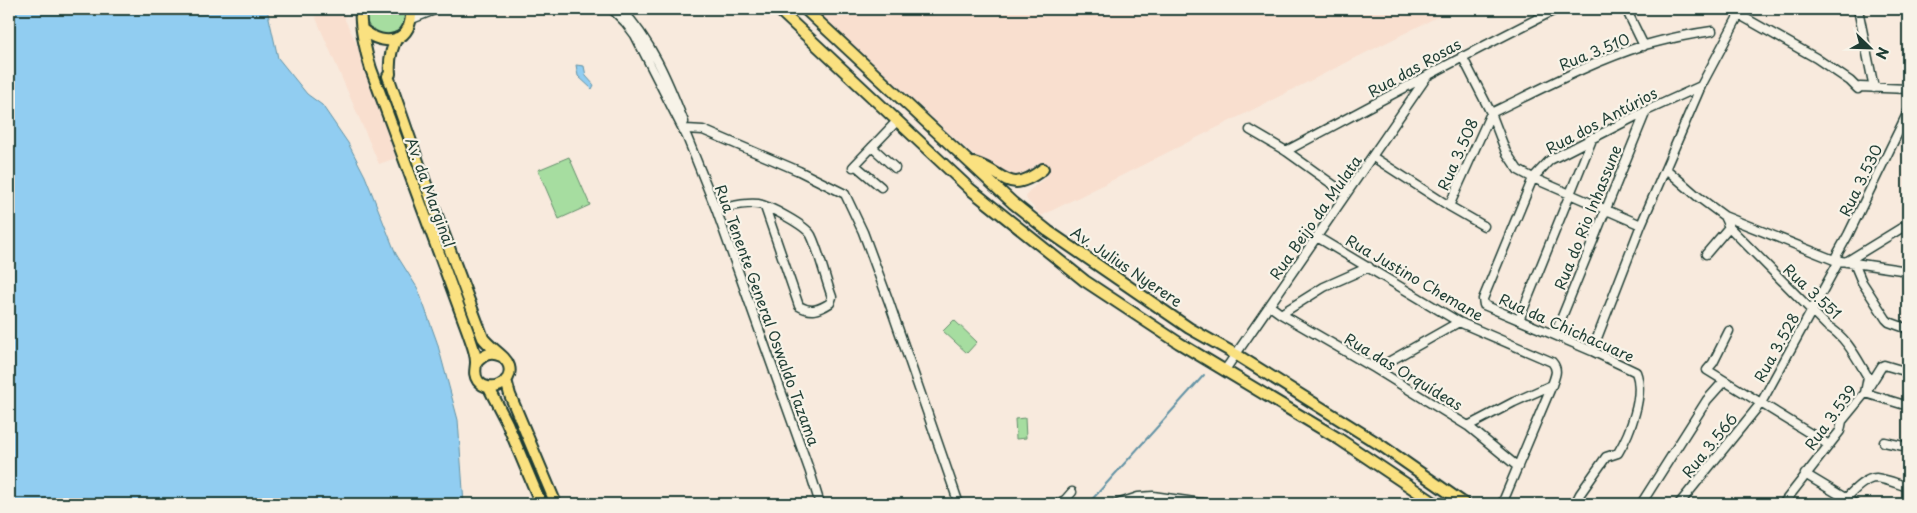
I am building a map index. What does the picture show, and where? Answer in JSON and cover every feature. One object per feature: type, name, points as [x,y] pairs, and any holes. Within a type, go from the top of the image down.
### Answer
[{"type":"main road","name":"Av. da Marginal","points":[[361,9],[360,15],[365,49],[371,69],[468,332],[476,363],[475,374],[480,383],[489,388],[507,422],[541,504]]},
{"type":"main road","points":[[778,9],[970,188],[1096,289],[1178,343],[1339,439],[1436,504]]},
{"type":"main road","name":"Av. Julius Nyerere","points":[[805,9],[968,162],[1013,203],[1048,231],[1189,328],[1237,355],[1382,446],[1465,504]]},
{"type":"main road","name":"Av. da Marginal","points":[[412,14],[407,30],[397,38],[392,47],[389,61],[390,74],[388,76],[436,213],[483,338],[488,346],[502,356]]},
{"type":"main road","points":[[363,30],[375,39],[382,41],[397,38]]},
{"type":"main road","points":[[968,162],[979,164],[1007,181],[1014,182],[1023,181],[1043,169]]},
{"type":"main road","points":[[476,363],[480,358],[490,354],[502,356],[509,366],[509,375],[506,380],[499,386],[489,388]]},
{"type":"main road","points":[[506,380],[513,403],[556,504]]},
{"type":"street","points":[[412,14],[437,9]]},
{"type":"street","name":"Rua Tenente General Oswaldo Tazama","points":[[612,9],[626,22],[635,35],[687,133]]},
{"type":"street","name":"Rua Tenente General Oswaldo Tazama","points":[[621,9],[650,46],[673,93],[820,504]]},
{"type":"street","name":"Rua das Rosas","points":[[1286,152],[1426,78],[1462,56],[1557,9]]},
{"type":"street","points":[[1626,9],[1644,46]]},
{"type":"street","points":[[1858,9],[1874,88]]},
{"type":"street","points":[[1592,351],[1641,225],[1701,86],[1739,10],[1816,58],[1850,81],[1858,89],[1860,87],[1908,89]]},
{"type":"street","name":"Rua 3.510","points":[[1491,113],[1589,66],[1644,46],[1682,36],[1712,31]]},
{"type":"street","points":[[1462,56],[1491,113],[1506,152],[1518,170],[1570,195],[1641,225]]},
{"type":"street","name":"Rua Beijo da Mulata","points":[[1225,370],[1426,78]]},
{"type":"street","name":"Rua dos Antúrios","points":[[1484,305],[1482,299],[1533,178],[1550,160],[1646,110],[1701,86]]},
{"type":"street","name":"Rua do Rio Inhassune","points":[[1554,334],[1646,110]]},
{"type":"street","name":"Rua 3.530","points":[[1843,262],[1848,235],[1908,112]]},
{"type":"street","name":"Rua 3.508","points":[[1449,206],[1491,113]]},
{"type":"street","points":[[880,187],[854,166],[897,121]]},
{"type":"street","points":[[687,133],[696,128],[703,130],[799,171],[845,194],[863,232],[889,302],[959,504]]},
{"type":"street","points":[[1250,130],[1286,152],[1346,194]]},
{"type":"street","points":[[1519,320],[1593,137]]},
{"type":"street","points":[[872,147],[895,168]]},
{"type":"street","points":[[1373,157],[1484,226]]},
{"type":"street","points":[[1666,169],[1724,216],[1843,262],[1908,271]]},
{"type":"street","points":[[716,209],[741,204],[756,204],[765,207],[794,222],[810,233],[832,297],[830,303],[822,308],[814,311],[805,310],[799,306],[765,207]]},
{"type":"street","name":"Rua 3.551","points":[[1724,216],[1729,227],[1812,311],[1842,338],[1868,377],[1864,393]]},
{"type":"street","points":[[1843,262],[1908,224]]},
{"type":"street","points":[[1706,254],[1729,227]]},
{"type":"street","name":"Rua Justino Chemane","points":[[1317,237],[1459,322],[1552,362],[1557,371],[1502,504]]},
{"type":"street","points":[[1843,262],[1862,282],[1886,319],[1908,329]]},
{"type":"street","name":"Rua 3.528","points":[[1829,445],[1761,403],[1812,311],[1843,262]]},
{"type":"street","points":[[1281,314],[1324,287],[1368,267]]},
{"type":"street","name":"Rua da Chichacuare","points":[[1484,305],[1554,334],[1636,372],[1638,377],[1637,403],[1622,447],[1618,453],[1606,457],[1575,504]]},
{"type":"street","name":"Rua das Orquídeas","points":[[1270,306],[1468,426],[1518,467]]},
{"type":"street","points":[[1376,369],[1459,322]]},
{"type":"street","points":[[1729,331],[1713,363],[1707,370],[1761,403]]},
{"type":"street","name":"Rua 3.539","points":[[1783,504],[1840,431],[1842,421],[1883,365],[1908,372]]},
{"type":"street","points":[[1641,504],[1707,400],[1724,381]]},
{"type":"street","points":[[1468,426],[1552,385]]},
{"type":"street","points":[[1864,393],[1908,406]]},
{"type":"street","name":"Rua 3.566","points":[[1679,504],[1761,403]]},
{"type":"street","points":[[1884,442],[1908,447]]},
{"type":"street","points":[[1805,474],[1856,504]]},
{"type":"street","points":[[1840,504],[1856,488],[1876,478],[1908,487]]},
{"type":"street","points":[[1057,504],[1065,500],[1072,492]]},
{"type":"street","points":[[955,504],[956,493]]},
{"type":"street","points":[[1117,504],[1138,497],[1153,496],[1208,504]]},
{"type":"shaded area","points":[[312,9],[346,9],[345,20],[365,60],[396,158],[379,164]]},
{"type":"shaded area","points":[[814,9],[1453,9],[1041,216],[1026,197],[1029,191],[1048,175],[1038,163],[1019,176],[1010,176],[972,154]]},
{"type":"green space","points":[[366,9],[407,9],[406,20],[401,28],[394,33],[378,32],[371,28],[366,20]]},
{"type":"green space","points":[[569,157],[590,205],[559,219],[538,170]]},
{"type":"green space","points":[[954,320],[977,342],[967,353],[943,331]]},
{"type":"green space","points":[[1025,418],[1026,438],[1016,439],[1015,419]]},
{"type":"water","points":[[9,9],[267,9],[278,58],[307,94],[322,105],[348,143],[365,176],[396,254],[418,289],[437,342],[458,420],[464,504],[9,504]]},
{"type":"water","points":[[576,65],[584,66],[586,76],[594,85],[592,89],[578,76]]},
{"type":"waterway","points":[[1088,504],[1204,375]]},
{"type":"waterway","points":[[1148,504],[1158,504]]}]
